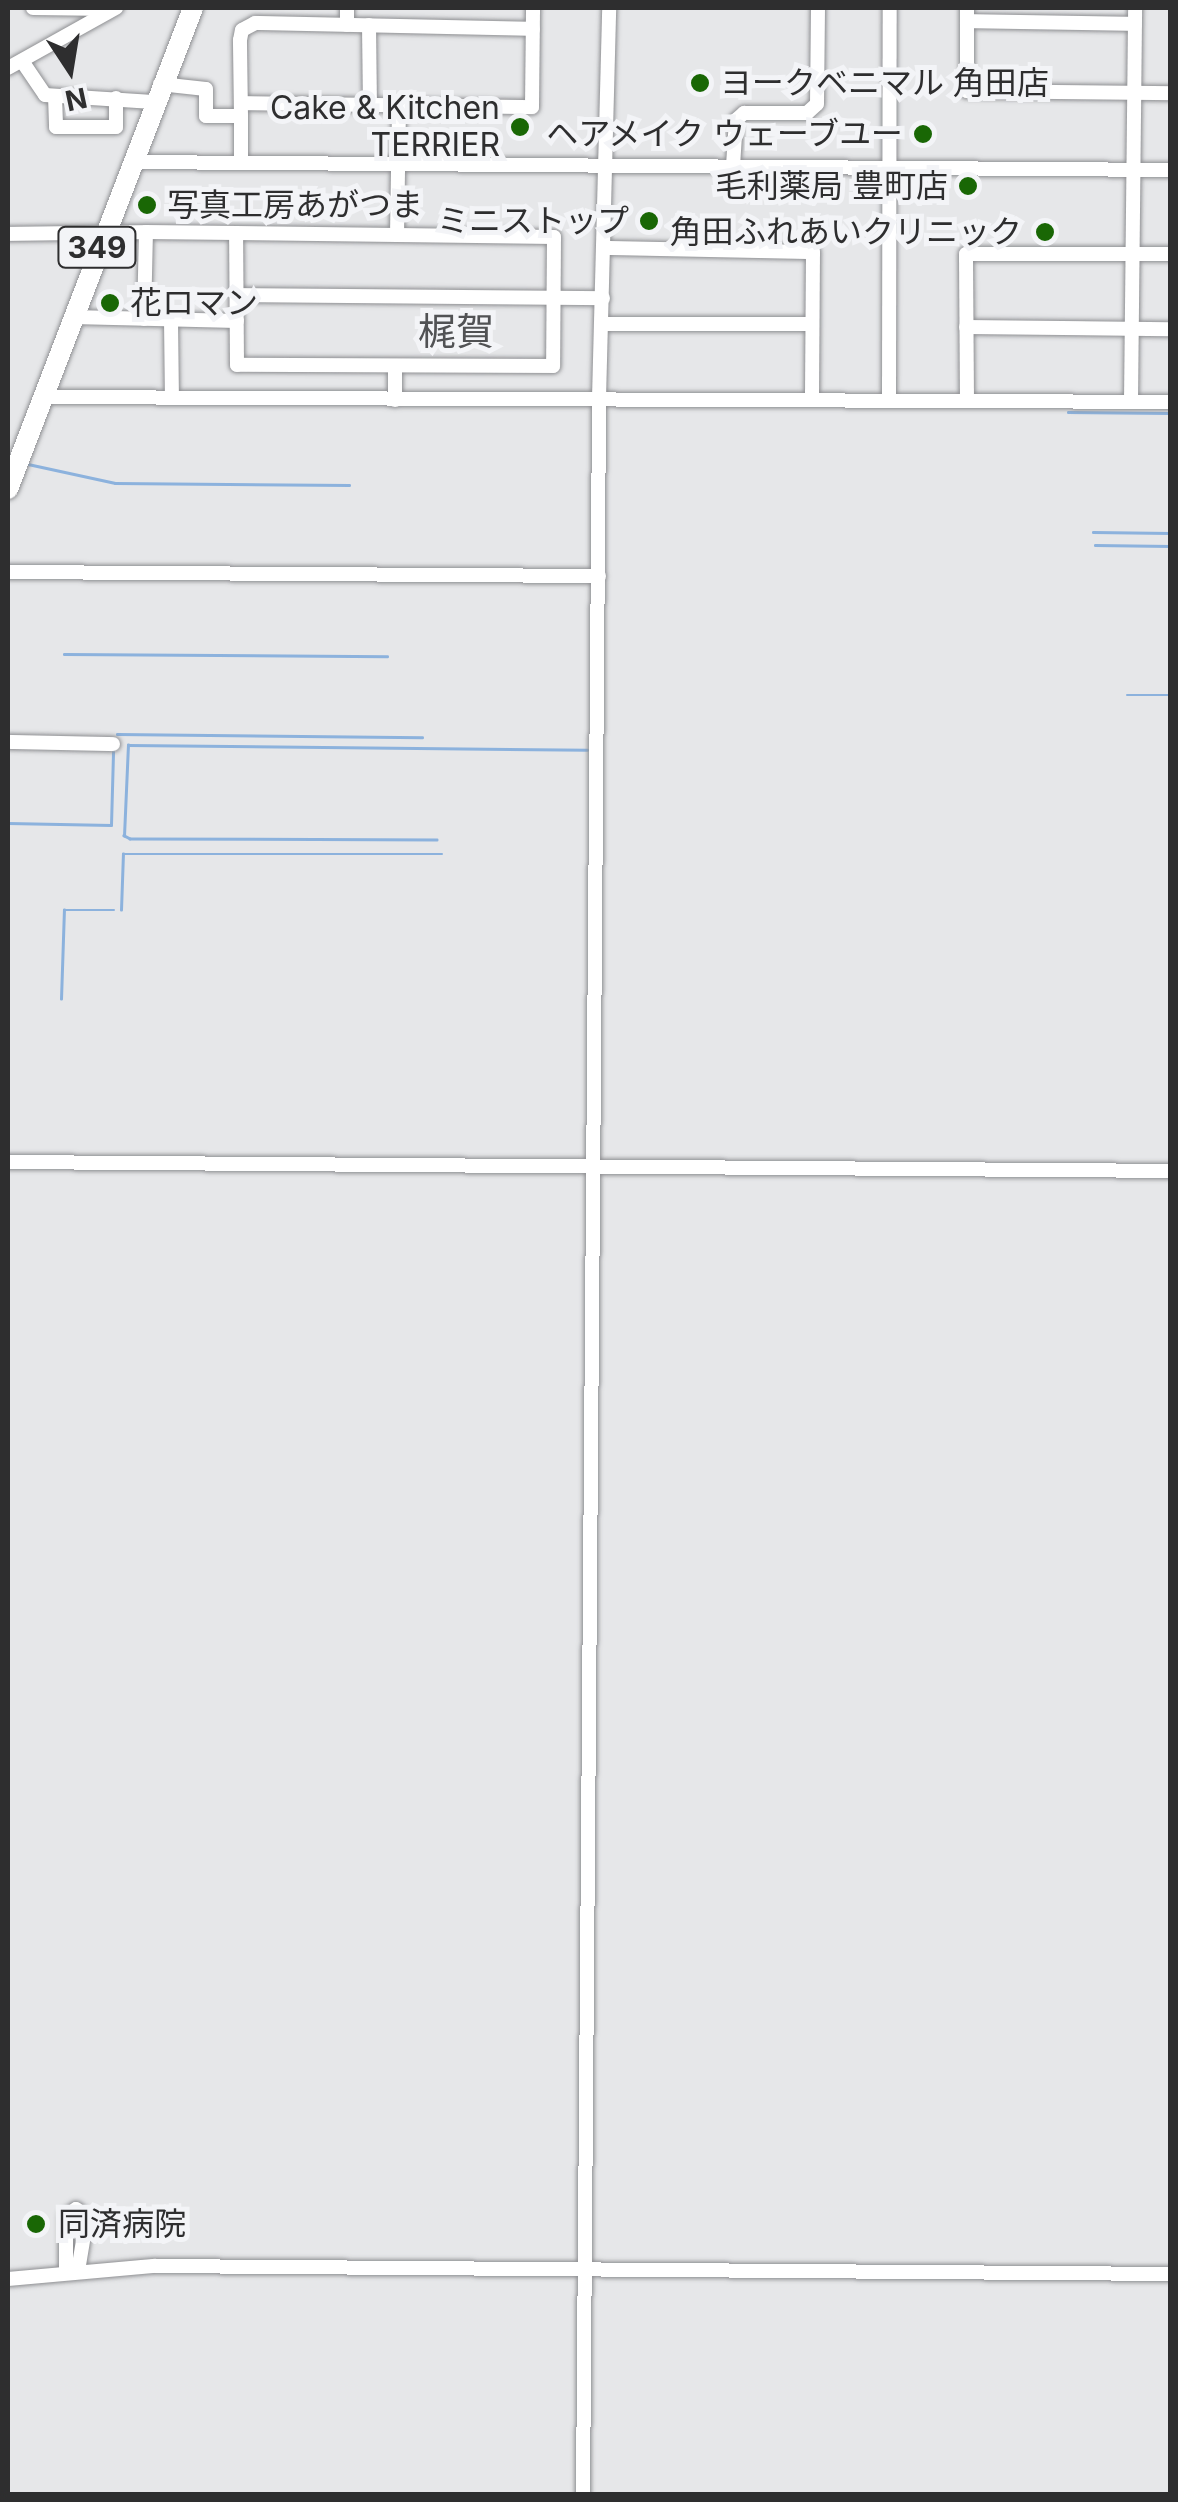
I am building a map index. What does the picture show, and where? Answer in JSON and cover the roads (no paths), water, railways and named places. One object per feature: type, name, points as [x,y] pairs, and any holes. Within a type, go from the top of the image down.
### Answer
[{"type":"highway","name":"349","points":[[8,489],[190,8]]},
{"type":"street","points":[[33,8],[119,8]]},
{"type":"street","points":[[8,68],[119,8]]},
{"type":"street","points":[[347,8],[347,25]]},
{"type":"street","points":[[22,62],[38,91],[55,96],[116,98],[206,89],[206,116],[241,110],[370,104],[532,106],[533,8]]},
{"type":"street","points":[[582,2494],[599,398],[609,8]]},
{"type":"street","points":[[733,166],[736,120],[744,113],[807,113],[817,104],[818,8]]},
{"type":"street","points":[[889,400],[890,8]]},
{"type":"street","points":[[1131,402],[1135,8]]},
{"type":"street","points":[[1135,24],[967,14],[967,91],[1170,93]]},
{"type":"street","points":[[240,161],[240,40],[249,25],[533,29]]},
{"type":"street","points":[[369,25],[370,104]]},
{"type":"street","points":[[55,96],[56,127],[116,127],[116,98]]},
{"type":"street","points":[[398,105],[398,236]]},
{"type":"street","points":[[131,162],[1170,170]]},
{"type":"street","points":[[8,234],[146,232],[554,236],[552,366],[237,365],[236,233]]},
{"type":"street","points":[[144,319],[146,232]]},
{"type":"street","points":[[605,248],[813,252],[812,400]]},
{"type":"street","points":[[968,401],[966,254],[1170,254]]},
{"type":"street","points":[[236,296],[603,298]]},
{"type":"street","points":[[72,318],[236,321]]},
{"type":"street","points":[[171,320],[172,398]]},
{"type":"street","points":[[602,324],[811,324]]},
{"type":"street","points":[[966,327],[1170,330]]},
{"type":"street","points":[[395,367],[395,400]]},
{"type":"street","points":[[41,398],[1170,402]]},
{"type":"street","points":[[8,572],[599,576]]},
{"type":"street","points":[[8,742],[113,744]]},
{"type":"street","points":[[8,1162],[1170,1172]]},
{"type":"street","points":[[8,2279],[72,2272],[583,2268],[1170,2274]]},
{"type":"waterway","points":[[1068,412],[1170,413]]},
{"type":"waterway","points":[[28,464],[115,483],[349,485]]},
{"type":"waterway","points":[[1093,532],[1170,533]]},
{"type":"waterway","points":[[1095,545],[1170,546]]},
{"type":"waterway","points":[[64,654],[387,656]]},
{"type":"waterway","points":[[1127,695],[1170,695]]},
{"type":"waterway","points":[[117,734],[422,737]]},
{"type":"waterway","points":[[437,840],[130,839],[124,836],[128,745],[587,750]]},
{"type":"waterway","points":[[8,823],[111,825],[113,752]]},
{"type":"waterway","points":[[121,910],[123,854],[442,854]]},
{"type":"waterway","points":[[61,999],[64,910],[114,910]]},
{"type":"place","name":"ヨークベニマル 角田店","points":[[700,83]]},
{"type":"place","name":"Cake & Kitchen TERRIER","points":[[520,127]]},
{"type":"place","name":"ヘアメイク ウェーブユー","points":[[923,134]]},
{"type":"place","name":"毛利薬局 豊町店","points":[[968,186]]},
{"type":"place","name":"写真工房あがつま","points":[[147,205]]},
{"type":"place","name":"ミニストップ","points":[[649,221]]},
{"type":"place","name":"角田ふれあいクリニック","points":[[1045,232]]},
{"type":"place","name":"花ロマン","points":[[110,303]]},
{"type":"place","name":"同済病院","points":[[36,2224]]},
{"type":"district","name":"梶賀","points":[[456,332]]}]
